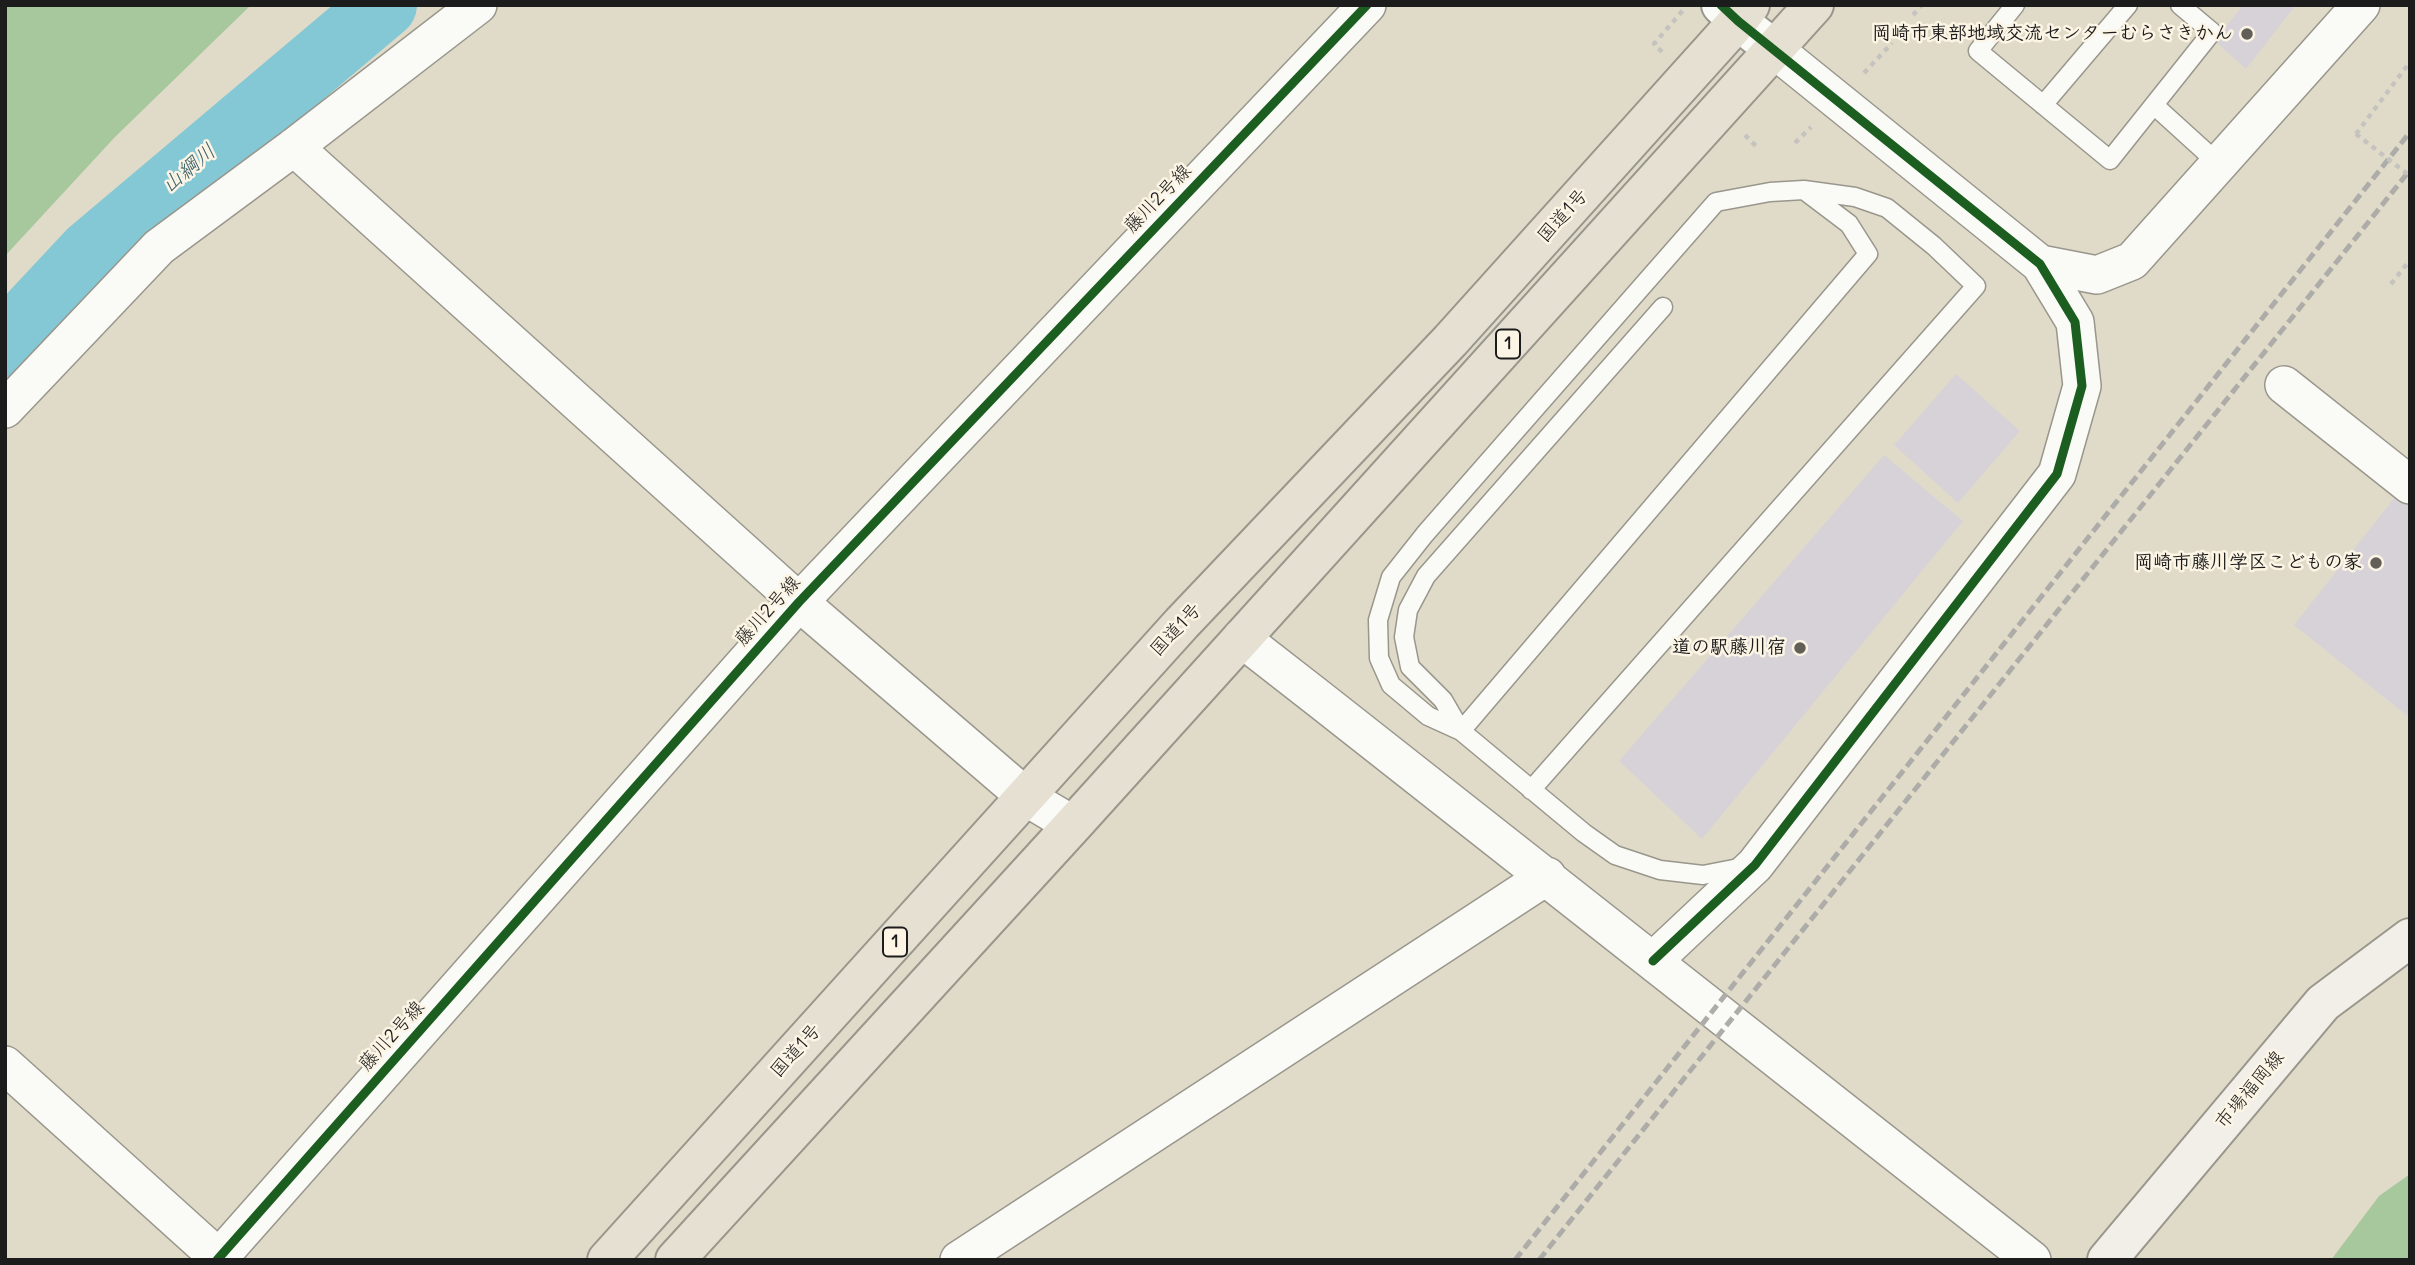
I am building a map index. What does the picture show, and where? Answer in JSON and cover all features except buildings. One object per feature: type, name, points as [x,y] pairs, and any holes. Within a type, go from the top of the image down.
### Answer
[{"type":"highway","name":"1","points":[[676,1260],[1814,5]]},
{"type":"highway","name":"国道1号","points":[[607,1260],[1182,623],[1450,341],[1736,11]]},
{"type":"main road","name":"市場福岡線","points":[[2108,1260],[2323,1003],[2410,938]]},
{"type":"street","points":[[5,409],[159,247],[295,147],[478,5]]},
{"type":"street","name":"藤川2号線","points":[[219,1259],[799,602],[1367,5]]},
{"type":"street","points":[[2040,264],[2096,275],[2132,261],[2361,5]]},
{"type":"street","points":[[1653,961],[1755,865],[2057,474],[2082,386],[2075,322],[2040,264],[1776,50],[1736,11]]},
{"type":"street","points":[[295,147],[799,602],[1026,797],[1073,825]]},
{"type":"street","points":[[2284,385],[2410,485]]},
{"type":"street","points":[[1241,638],[2032,1260]]},
{"type":"street","points":[[959,1260],[1547,876]]},
{"type":"street","points":[[5,1065],[219,1259]]},
{"type":"lane","points":[[2015,5],[1978,51],[2110,160],[2212,32],[2180,5]]},
{"type":"lane","points":[[2043,105],[2128,5]]},
{"type":"lane","points":[[2155,106],[2220,165]]},
{"type":"lane","points":[[1461,732],[1868,254],[1849,224],[1804,190]]},
{"type":"lane","points":[[1531,790],[1976,286],[1934,246],[1887,208],[1855,197],[1804,190],[1770,192],[1716,202],[1466,486],[1391,577],[1378,620],[1380,658],[1391,685],[1428,716],[1461,732],[1584,834],[1615,855],[1661,870],[1703,875],[1755,865]]},
{"type":"lane","points":[[1461,732],[1443,700],[1410,667],[1404,637],[1408,610],[1426,576],[1663,307]]},
{"type":"path","points":[[1654,44],[1687,5]]},
{"type":"path","points":[[1913,15],[1922,5]]},
{"type":"path","points":[[2410,62],[2356,134],[2410,177]]},
{"type":"path","points":[[2391,284],[2410,260]]},
{"type":"green space","points":[[5,5],[251,5],[115,137],[5,256]]},
{"type":"green space","points":[[2410,1174],[2410,1260],[2331,1260],[2379,1196]]},
{"type":"waterway","name":"山綱川","points":[[5,344],[90,253],[384,5]]},
{"type":"railway","points":[[1515,1260],[2410,132]]},
{"type":"railway","points":[[1539,1260],[2410,170]]},
{"type":"cycle path","points":[[217,1260],[799,602],[1367,5]]},
{"type":"cycle path","points":[[1653,961],[1755,865],[2057,474],[2082,386],[2075,322],[2040,264],[1721,5]]},
{"type":"place","name":"岡崎市東部地域交流センターむらさきかん","points":[[2247,34]]},
{"type":"place","name":"岡崎市藤川学区こどもの家","points":[[2376,563]]},
{"type":"place","name":"道の駅藤川宿","points":[[1800,648]]}]
